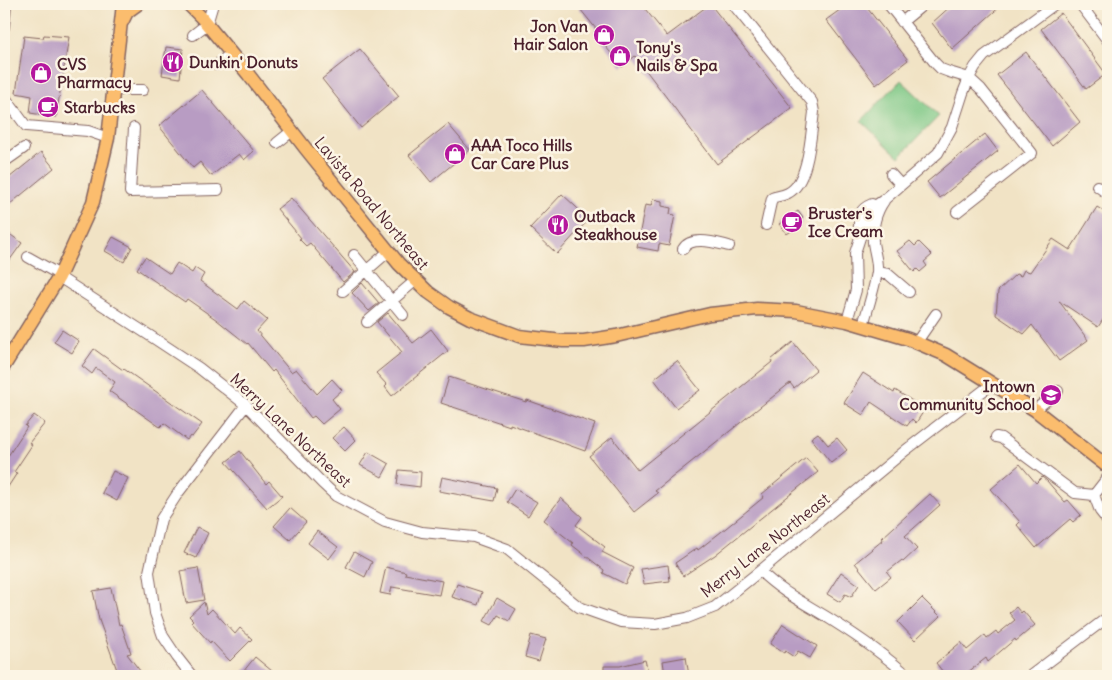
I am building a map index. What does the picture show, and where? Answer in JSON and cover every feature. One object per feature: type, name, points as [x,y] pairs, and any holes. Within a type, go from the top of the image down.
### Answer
[{"type":"main road","points":[[4,366],[59,276],[93,202],[108,138],[123,4]]},
{"type":"main road","points":[[120,26],[127,12],[138,4]]},
{"type":"main road","name":"Lavista Road Northeast","points":[[188,4],[231,53],[389,251],[428,292],[449,307],[470,318],[504,332],[535,339],[584,341],[622,335],[710,314],[757,309],[796,311],[847,321],[916,343],[946,355],[1035,410],[1108,467]]},
{"type":"main road","points":[[193,4],[204,20]]},
{"type":"street","points":[[4,27],[6,4]]},
{"type":"street","points":[[192,35],[204,20],[213,4]]},
{"type":"street","points":[[733,4],[812,102],[814,112],[803,175],[798,185],[788,193],[772,198],[766,225]]},
{"type":"street","points":[[888,4],[928,56],[941,68],[970,78],[981,89],[1032,153],[957,212]]},
{"type":"street","points":[[902,22],[924,4]]},
{"type":"street","points":[[847,321],[856,290],[855,253],[870,210],[938,153],[952,127],[963,93],[980,61],[996,46],[1055,4]]},
{"type":"street","points":[[1080,4],[1108,41]]},
{"type":"street","points":[[217,65],[231,53]]},
{"type":"street","points":[[114,90],[142,90]]},
{"type":"street","points":[[4,96],[26,126],[88,131],[108,138]]},
{"type":"street","points":[[134,128],[130,192],[218,190]]},
{"type":"street","points":[[277,143],[292,131]]},
{"type":"street","points":[[4,162],[24,148]]},
{"type":"street","points":[[891,174],[901,185]]},
{"type":"street","points":[[1097,186],[1108,194]]},
{"type":"street","points":[[863,325],[877,272],[873,234],[876,215],[885,199]]},
{"type":"street","points":[[683,249],[689,242],[707,242],[729,246]]},
{"type":"street","points":[[343,291],[389,251]]},
{"type":"street","points":[[354,255],[403,315]]},
{"type":"street","name":"Merry Lane Northeast","points":[[28,257],[191,363],[246,404],[336,496],[385,522],[422,532],[474,537],[507,549],[579,607],[621,622],[655,624],[687,618],[715,606],[906,450],[992,384]]},
{"type":"street","points":[[877,272],[888,274],[909,292]]},
{"type":"street","points":[[367,322],[416,280]]},
{"type":"street","points":[[916,343],[936,314]]},
{"type":"street","points":[[1035,410],[1058,390]]},
{"type":"street","points":[[192,676],[163,636],[155,613],[149,572],[162,519],[178,493],[246,404]]},
{"type":"street","points":[[996,437],[1001,438],[1075,493],[1094,495]]},
{"type":"street","points":[[1094,495],[1108,477]]},
{"type":"street","points":[[1094,495],[1100,511],[1108,521]]},
{"type":"street","points":[[760,571],[775,586],[831,620],[896,665],[908,676]]},
{"type":"street","points":[[1030,676],[1108,617]]},
{"type":"green space","points":[[901,80],[939,116],[899,157],[861,121]]},
{"type":"building","points":[[576,4],[641,4],[667,36],[710,4],[792,108],[717,164],[635,56],[622,67],[594,32],[597,30]]},
{"type":"building","points":[[848,4],[864,4],[908,60],[876,85],[826,20]]},
{"type":"building","points":[[953,4],[1003,4],[952,49],[932,23]]},
{"type":"building","points":[[1061,13],[1106,74],[1086,89],[1041,29]]},
{"type":"building","name":"CVS Pharmacy","points":[[44,35],[69,37],[56,117],[30,113],[32,96],[16,93],[24,36],[43,38]]},
{"type":"building","name":"Dunkin' Donuts","points":[[166,47],[183,49],[180,78],[162,75]]},
{"type":"building","points":[[360,49],[399,96],[361,128],[322,79]]},
{"type":"building","points":[[1026,52],[1080,122],[1052,146],[997,75]]},
{"type":"building","points":[[202,90],[254,151],[244,160],[239,154],[211,176],[200,162],[193,168],[159,126]]},
{"type":"building","points":[[448,124],[470,150],[431,182],[409,155]]},
{"type":"building","points":[[985,134],[998,151],[940,198],[927,182]]},
{"type":"building","points":[[41,152],[54,168],[4,209],[4,182]]},
{"type":"building","points":[[562,194],[589,219],[557,254],[530,228]]},
{"type":"building","points":[[291,198],[355,272],[343,282],[310,243],[306,246],[299,239],[301,238],[277,209]]},
{"type":"building","points":[[653,199],[662,201],[662,206],[671,208],[670,214],[675,215],[669,246],[659,244],[658,251],[637,247],[645,205],[651,206]]},
{"type":"building","points":[[1097,207],[1108,214],[1108,312],[1098,327],[1059,301],[1088,340],[1059,361],[1032,325],[1024,334],[996,315],[998,291],[1016,274],[1021,276],[1024,270],[1030,272],[1053,239],[1070,250]]},
{"type":"building","name":"Bruster's Ice Cream","points":[[798,211],[803,218],[800,221],[802,223],[787,234],[779,224]]},
{"type":"building","points":[[4,230],[22,243],[4,268]]},
{"type":"building","points":[[113,237],[132,247],[124,262],[105,251]]},
{"type":"building","points":[[910,241],[915,246],[919,242],[932,255],[924,262],[927,266],[920,272],[917,269],[914,272],[897,251]]},
{"type":"building","points":[[145,257],[170,274],[177,263],[192,273],[195,268],[204,274],[200,281],[238,309],[244,301],[267,320],[257,331],[291,372],[296,369],[317,394],[332,379],[342,390],[332,399],[340,409],[322,424],[314,416],[311,418],[274,370],[272,372],[248,343],[187,299],[185,302],[137,269]]},
{"type":"building","points":[[362,283],[379,303],[369,311],[352,293]]},
{"type":"building","points":[[388,313],[413,343],[431,329],[448,351],[392,396],[385,387],[387,385],[376,373],[402,352],[377,322]]},
{"type":"building","points":[[62,330],[79,341],[72,353],[54,342]]},
{"type":"building","points":[[793,342],[816,370],[794,388],[790,383],[655,491],[658,493],[634,512],[589,456],[612,437],[638,470],[772,362],[771,360]]},
{"type":"building","points":[[94,349],[202,424],[192,437],[190,436],[187,440],[164,423],[160,427],[109,391],[115,382],[96,368],[92,374],[82,366]]},
{"type":"building","points":[[677,361],[700,390],[676,408],[654,379]]},
{"type":"building","points":[[863,373],[894,393],[895,390],[925,409],[916,423],[912,419],[907,426],[871,402],[863,415],[844,403]]},
{"type":"building","points":[[449,377],[526,402],[527,400],[595,424],[585,451],[510,424],[510,426],[441,403]]},
{"type":"building","points":[[34,415],[45,423],[29,443],[32,445],[14,472],[17,473],[4,493],[4,462],[27,427],[25,426]]},
{"type":"building","points":[[344,427],[356,440],[345,451],[332,438]]},
{"type":"building","points":[[818,433],[828,445],[837,438],[847,450],[831,463],[811,438]]},
{"type":"building","points":[[240,451],[266,484],[269,481],[282,496],[267,508],[226,462]]},
{"type":"building","points":[[368,452],[389,464],[382,477],[360,465]]},
{"type":"building","points":[[806,458],[818,472],[715,555],[683,576],[675,563],[697,548],[698,550],[726,528],[764,497],[762,494]]},
{"type":"building","points":[[1020,464],[1036,483],[1042,477],[1065,502],[1068,500],[1081,515],[1073,522],[1070,519],[1036,548],[1017,525],[1020,522],[991,489]]},
{"type":"building","points":[[399,470],[421,472],[420,487],[397,484]]},
{"type":"building","points":[[113,471],[128,478],[117,501],[102,493]]},
{"type":"building","points":[[442,477],[497,488],[494,501],[439,491]]},
{"type":"building","points":[[515,489],[537,502],[528,516],[507,502]]},
{"type":"building","points":[[930,494],[940,505],[905,536],[917,549],[903,562],[902,560],[887,572],[891,577],[876,589],[855,563],[883,540],[882,538]]},
{"type":"building","points":[[561,498],[582,517],[576,525],[605,547],[602,552],[633,568],[625,584],[603,573],[604,570],[544,520]]},
{"type":"building","points":[[290,508],[306,522],[290,540],[274,526]]},
{"type":"building","points":[[197,527],[208,533],[196,558],[184,553]]},
{"type":"building","points":[[317,531],[338,547],[329,559],[308,543]]},
{"type":"building","points":[[354,552],[372,562],[365,577],[346,567]]},
{"type":"building","points":[[668,565],[670,581],[644,584],[641,569]]},
{"type":"building","points":[[386,567],[406,572],[405,574],[442,581],[439,595],[392,587],[390,595],[380,593]]},
{"type":"building","points":[[198,568],[204,600],[186,603],[180,571]]},
{"type":"building","points":[[841,572],[859,585],[851,597],[845,594],[840,602],[827,594]]},
{"type":"building","points":[[457,584],[482,592],[478,605],[452,597]]},
{"type":"building","points":[[111,588],[119,625],[121,624],[131,653],[127,654],[144,676],[108,676],[117,670],[99,620],[93,591]]},
{"type":"building","points":[[497,598],[516,609],[509,621],[498,615],[492,625],[484,621]]},
{"type":"building","points":[[922,598],[940,616],[915,640],[898,622]]},
{"type":"building","points":[[204,602],[207,614],[212,609],[235,634],[240,628],[252,639],[230,661],[191,622],[193,620],[189,616]]},
{"type":"building","points":[[1016,607],[1021,613],[1023,611],[1035,625],[988,662],[986,658],[963,676],[946,676],[936,663],[961,642],[967,650],[985,635],[987,638],[996,631],[998,634],[1015,620],[1009,613]]},
{"type":"building","points":[[783,624],[817,646],[810,658],[798,651],[794,657],[770,644]]},
{"type":"building","points":[[531,635],[546,639],[539,661],[525,657]]},
{"type":"building","points":[[255,657],[278,676],[248,676],[243,672]]},
{"type":"building","points":[[686,657],[689,676],[665,675],[663,661]]},
{"type":"building","points":[[645,660],[649,676],[604,676],[604,666],[620,666]]},
{"type":"place","name":"Jon Van Hair Salon","points":[[604,35]]},
{"type":"place","name":"Tony's Nails & Spa","points":[[620,56]]},
{"type":"place","name":"Dunkin' Donuts","points":[[173,62]]},
{"type":"place","name":"CVS Pharmacy","points":[[41,73]]},
{"type":"place","name":"Starbucks","points":[[48,107]]},
{"type":"place","name":"AAA Toco Hills Car Care Plus","points":[[455,154]]},
{"type":"place","name":"Bruster's Ice Cream","points":[[792,222]]},
{"type":"place","name":"Outback Steakhouse","points":[[558,225]]},
{"type":"place","name":"Intown Community School","points":[[1051,395]]}]
